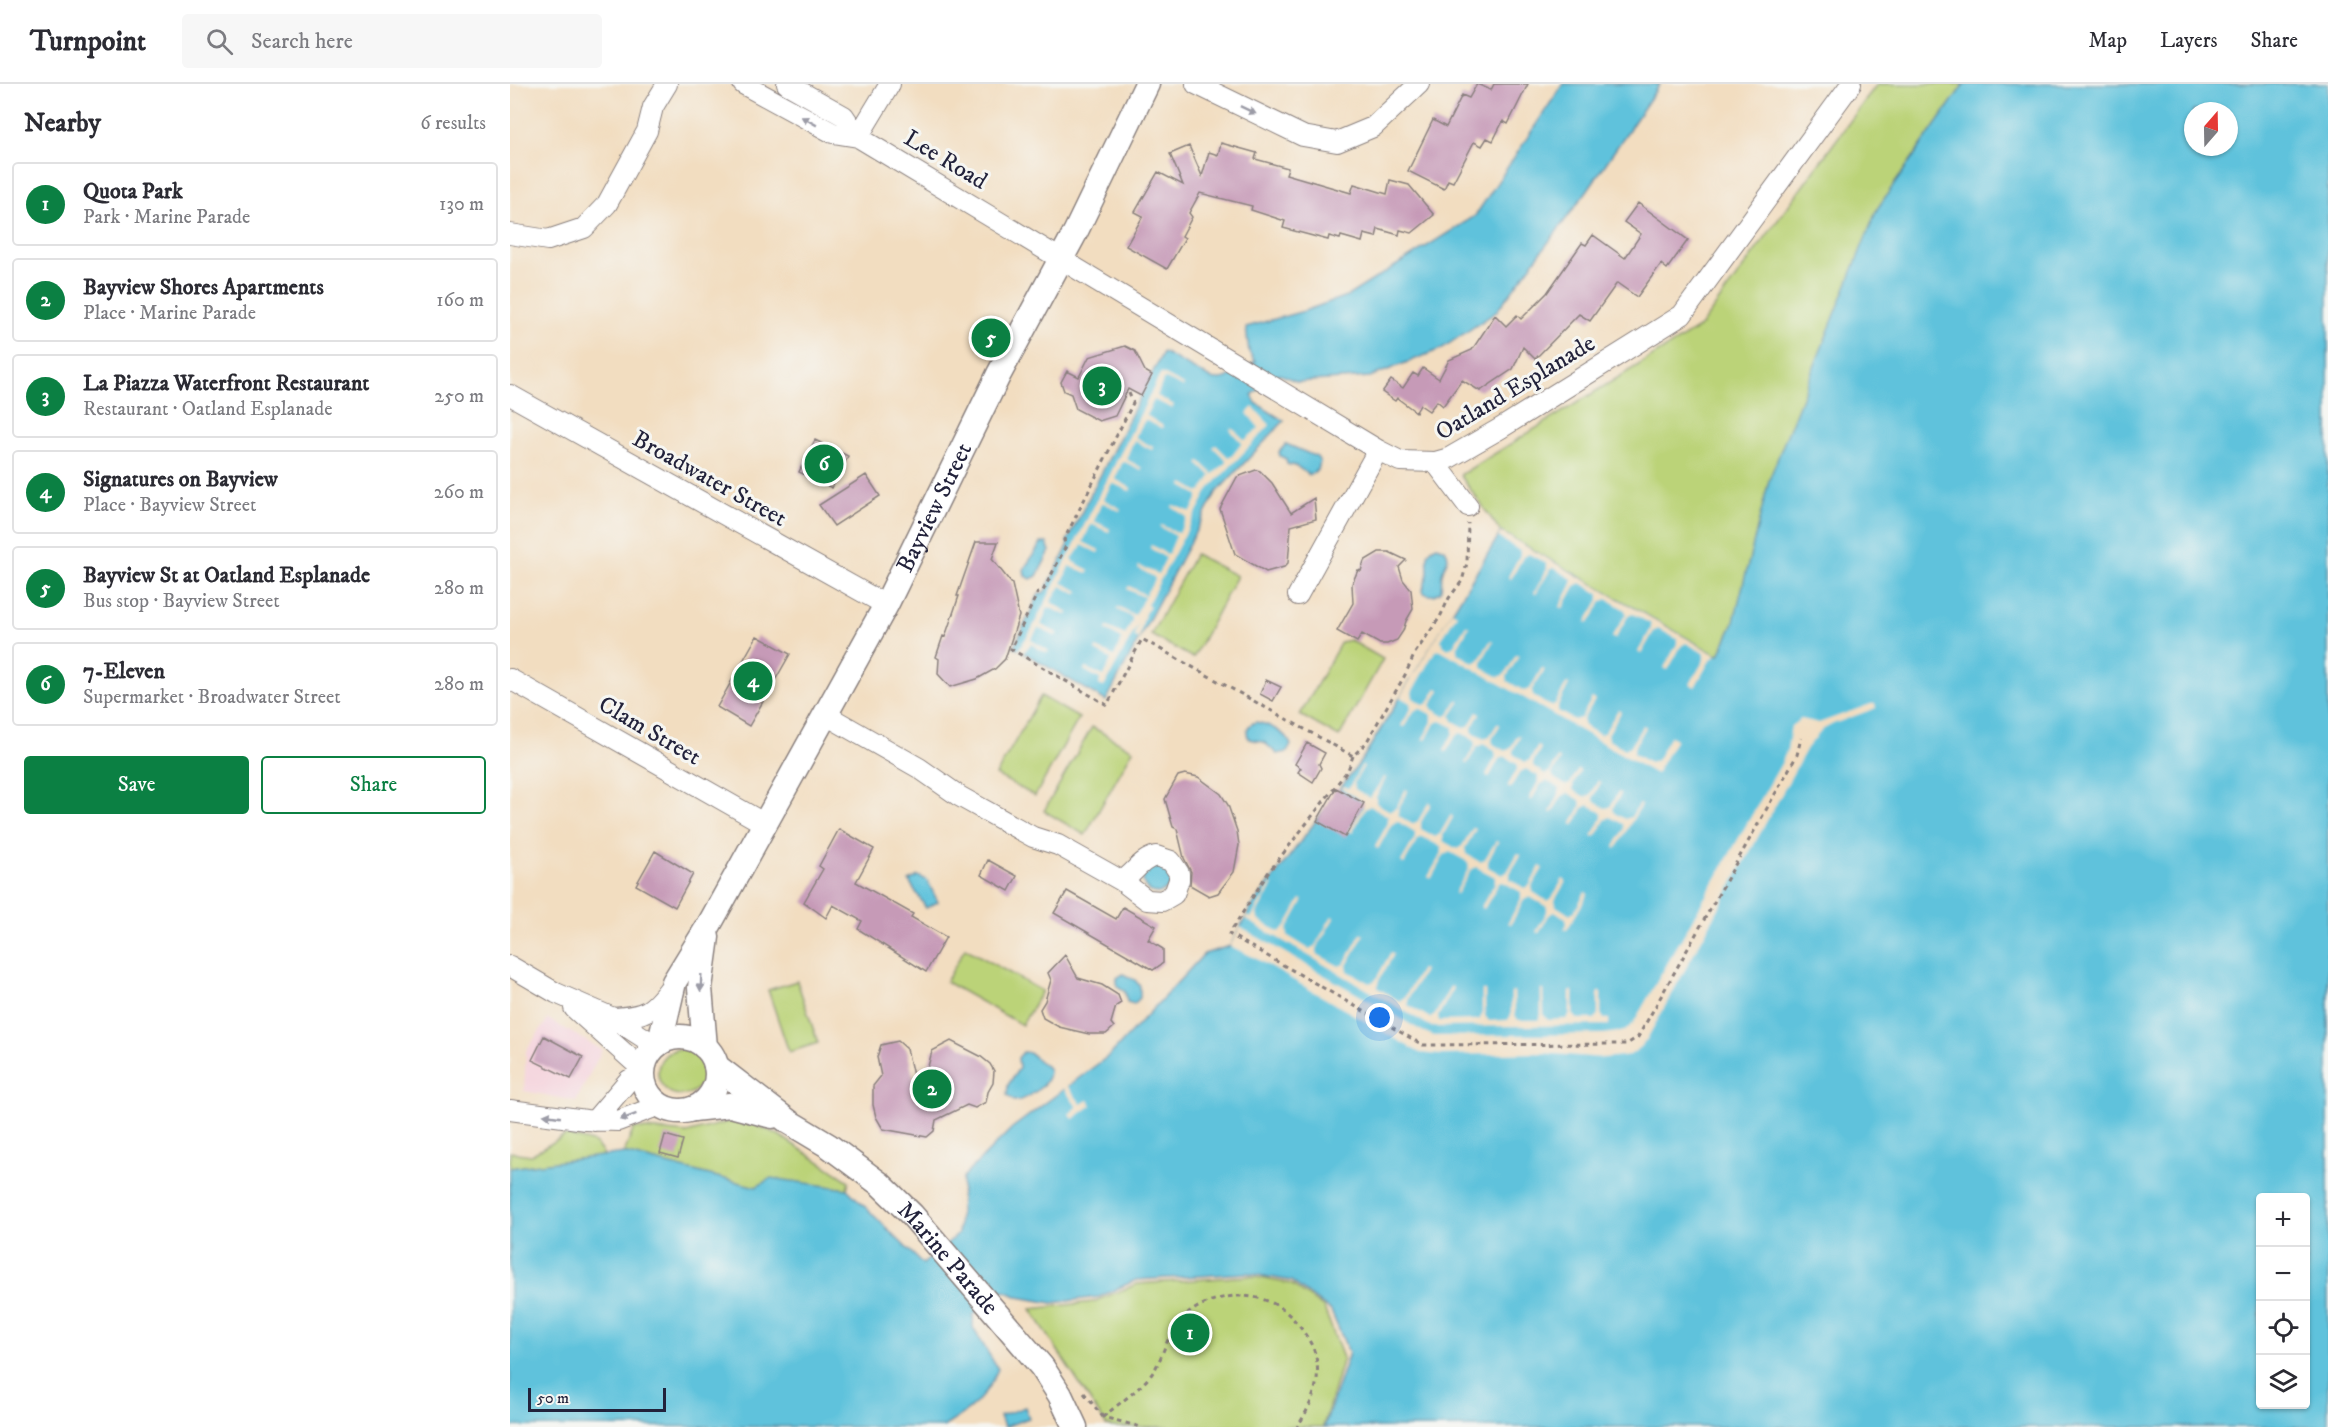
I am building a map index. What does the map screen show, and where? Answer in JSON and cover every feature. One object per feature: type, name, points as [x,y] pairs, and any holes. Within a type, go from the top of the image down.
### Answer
[{"type":"main road","name":"Bayview Street","points":[[658,1043],[674,982],[709,925],[886,605],[999,374],[1061,258],[1147,84]]},
{"type":"main road","name":"Bayview Street","points":[[709,925],[700,988],[711,1056]]},
{"type":"main road","points":[[680,1036],[689,1037],[711,1056],[717,1078],[714,1090],[706,1101],[693,1109],[676,1111],[660,1105],[647,1092],[642,1071],[647,1055],[658,1043],[680,1036]]},
{"type":"main road","name":"Marine Parade","points":[[711,1056],[789,1122],[829,1146],[880,1184],[912,1215],[1042,1367],[1078,1425]]},
{"type":"main road","name":"Marine Parade","points":[[693,1109],[730,1105],[789,1122]]},
{"type":"street","points":[[510,234],[548,240],[584,228],[607,204],[647,132],[653,107],[667,84]]},
{"type":"street","points":[[743,84],[767,90],[832,134],[858,136]]},
{"type":"street","points":[[787,84],[844,116],[858,136]]},
{"type":"street","points":[[858,136],[890,84]]},
{"type":"street","points":[[1196,84],[1303,136],[1337,142],[1372,127],[1419,84]]},
{"type":"street","name":"Oatland Esplanade","points":[[1061,258],[1176,330],[1378,450],[1400,461],[1435,462],[1449,458],[1501,428],[1682,315],[1851,84]]},
{"type":"street","name":"Lee Road","points":[[858,136],[1061,258]]},
{"type":"street","name":"Broadwater Street","points":[[510,395],[886,605]]},
{"type":"street","points":[[1298,595],[1378,450]]},
{"type":"street","points":[[1435,462],[1468,506]]},
{"type":"street","name":"Clam Street","points":[[510,679],[765,824]]},
{"type":"street","points":[[826,715],[919,768],[959,796],[996,817],[1033,837],[1058,845],[1122,881]]},
{"type":"street","points":[[510,966],[556,993],[612,1018],[658,1043]]},
{"type":"street","points":[[612,1018],[642,1015],[664,996],[674,982]]},
{"type":"street","points":[[556,993],[642,1071],[629,1080],[594,1121]]},
{"type":"street","points":[[510,1110],[594,1121],[618,1121],[660,1105]]},
{"type":"path","points":[[1129,393],[1133,403],[1064,540],[1066,546],[1043,591],[1038,592],[1011,648],[1107,705],[1142,639],[1353,756]]},
{"type":"path","points":[[1468,506],[1467,562],[1462,581],[1449,598],[1440,618],[1415,653],[1405,675],[1365,742],[1353,756],[1348,770],[1268,873],[1229,934],[1424,1045],[1627,1044],[1638,1037],[1797,755],[1801,738]]},
{"type":"path","points":[[1103,1417],[1151,1374],[1176,1326],[1199,1306],[1225,1297],[1249,1295],[1276,1305],[1296,1321],[1311,1344],[1318,1367],[1315,1392],[1310,1407],[1297,1427]]},
{"type":"shaded area","points":[[548,1019],[602,1050],[576,1101],[524,1091],[526,1051]]},
{"type":"green space","points":[[1877,84],[1964,84],[1877,209],[1733,625],[1719,655],[1716,655],[1501,532],[1460,475],[1700,327]]},
{"type":"green space","points":[[1195,554],[1237,576],[1193,658],[1151,635]]},
{"type":"green space","points":[[1350,640],[1383,659],[1339,737],[1300,715],[1341,642]]},
{"type":"green space","points":[[1041,696],[1079,718],[1035,796],[996,775]]},
{"type":"green space","points":[[1092,727],[1133,750],[1085,835],[1044,811]]},
{"type":"green space","points":[[965,948],[1042,991],[1022,1025],[946,982]]},
{"type":"green space","points":[[797,981],[818,1043],[789,1052],[768,990]]},
{"type":"green space","points":[[681,1049],[690,1050],[698,1055],[703,1063],[703,1081],[698,1089],[690,1094],[681,1095],[672,1094],[664,1089],[659,1081],[658,1072],[659,1063],[664,1055],[672,1050]]},
{"type":"green space","points":[[731,1121],[752,1123],[779,1135],[849,1181],[847,1189],[771,1179],[756,1187],[624,1153],[634,1128],[687,1133]]},
{"type":"green space","points":[[566,1135],[595,1143],[605,1156],[510,1168],[510,1152],[531,1155]]},
{"type":"green space","points":[[1250,1276],[1291,1284],[1324,1308],[1343,1358],[1323,1427],[1113,1427],[1106,1425],[1031,1309],[1093,1302],[1137,1284]]},
{"type":"water","points":[[1563,84],[1660,84],[1587,191],[1496,312],[1441,349],[1370,377],[1298,382],[1279,374],[1252,395],[1256,403],[1284,421],[1216,493],[1106,701],[1014,647],[1039,594],[1044,593],[1068,546],[1067,541],[1163,352],[1214,380],[1226,378],[1255,362],[1249,352],[1246,327],[1304,311],[1349,295],[1475,216]]},
{"type":"water","points":[[1964,84],[2328,84],[2328,1427],[1324,1427],[1349,1353],[1331,1311],[1291,1281],[1247,1273],[1136,1280],[1099,1297],[1052,1303],[1018,1297],[1005,1291],[973,1315],[973,1328],[998,1369],[988,1388],[976,1403],[943,1427],[510,1426],[510,1168],[624,1153],[756,1187],[771,1178],[847,1189],[923,1264],[958,1234],[963,1177],[1012,1128],[1111,1054],[1204,954],[1230,946],[1250,909],[1363,758],[1501,532],[1719,655],[1733,625],[1769,480],[1877,209]]},
{"type":"water","points":[[1286,444],[1317,457],[1320,462],[1318,470],[1309,475],[1296,466],[1287,464],[1286,459],[1280,456],[1279,452]]},
{"type":"water","points":[[1041,543],[1047,543],[1050,551],[1037,576],[1031,579],[1025,576],[1024,569]]},
{"type":"water","points":[[1437,546],[1445,549],[1448,559],[1442,574],[1441,590],[1437,594],[1430,595],[1423,592],[1428,573],[1428,556],[1429,552]]},
{"type":"water","points":[[1256,722],[1271,727],[1286,737],[1291,745],[1287,752],[1277,754],[1264,742],[1249,739],[1248,729]]},
{"type":"water","points":[[1157,865],[1167,869],[1171,879],[1167,889],[1157,893],[1147,889],[1143,879],[1147,869]]},
{"type":"water","points":[[918,876],[927,880],[938,902],[926,908],[909,881]]},
{"type":"water","points":[[1123,974],[1135,980],[1140,986],[1140,998],[1134,1004],[1127,1002],[1125,992],[1117,985],[1117,978]]},
{"type":"water","points":[[1023,1052],[1030,1054],[1049,1071],[1046,1082],[1041,1087],[1024,1098],[1014,1101],[1007,1095],[1008,1085],[1019,1068],[1018,1058]]},
{"type":"water","points":[[1025,1407],[1029,1418],[1004,1427],[1000,1416]]},
{"type":"pier","points":[[1161,373],[1184,385],[1183,387],[1166,379],[1163,380],[1157,396],[1174,405],[1172,408],[1154,400],[1146,415],[1163,426],[1162,428],[1145,420],[1136,435],[1136,438],[1153,447],[1152,450],[1133,442],[1126,459],[1142,468],[1141,470],[1125,462],[1122,463],[1115,479],[1131,488],[1130,491],[1112,483],[1104,498],[1121,509],[1120,511],[1104,503],[1101,504],[1094,521],[1110,529],[1109,532],[1091,524],[1083,542],[1099,550],[1098,553],[1082,545],[1072,559],[1073,562],[1089,570],[1088,573],[1069,566],[1062,583],[1079,591],[1077,594],[1061,586],[1051,601],[1068,612],[1067,615],[1048,607],[1041,625],[1057,633],[1056,636],[1038,628],[1031,640],[1049,651],[1047,653],[1031,644],[1023,653],[1018,650],[1031,631]]},
{"type":"pier","points":[[1253,407],[1270,425],[1209,489],[1147,605],[1150,607],[1145,613],[1139,639],[1134,636],[1138,624],[1104,687],[1099,685],[1100,679],[1084,670],[1085,668],[1104,676],[1111,659],[1095,651],[1096,648],[1114,656],[1122,639],[1106,630],[1107,627],[1125,635],[1132,621],[1132,617],[1116,609],[1118,607],[1133,615],[1136,614],[1144,597],[1127,589],[1129,586],[1145,595],[1155,580],[1154,577],[1138,568],[1139,566],[1158,574],[1166,558],[1150,548],[1151,545],[1166,554],[1169,553],[1176,536],[1160,527],[1161,525],[1179,533],[1187,517],[1172,507],[1173,505],[1191,512],[1198,495],[1182,486],[1183,483],[1201,492],[1211,476],[1198,463],[1200,461],[1213,474],[1226,463],[1226,460],[1213,447],[1216,445],[1228,457],[1231,457],[1242,443],[1230,430],[1232,428],[1245,440],[1259,428],[1247,413]]},
{"type":"pier","points":[[1501,532],[1716,655],[1709,662],[1695,687],[1690,684],[1704,660],[1704,653],[1686,643],[1681,646],[1668,670],[1664,668],[1677,644],[1677,639],[1659,629],[1654,631],[1641,654],[1638,652],[1651,629],[1651,624],[1633,614],[1628,616],[1615,639],[1612,637],[1626,614],[1625,610],[1607,599],[1602,601],[1589,623],[1586,622],[1599,600],[1599,594],[1581,583],[1575,586],[1563,608],[1560,607],[1572,584],[1572,579],[1554,568],[1550,570],[1536,594],[1534,593],[1547,569],[1547,564],[1529,554],[1523,557],[1511,579],[1508,577],[1520,551],[1498,537]]},
{"type":"pier","points":[[1452,611],[1457,614],[1441,640],[1448,649],[1454,645],[1466,625],[1469,627],[1457,648],[1457,653],[1474,663],[1479,660],[1491,640],[1493,641],[1482,661],[1482,668],[1499,677],[1505,674],[1516,655],[1519,656],[1507,676],[1507,681],[1524,691],[1530,689],[1542,668],[1545,669],[1532,690],[1533,696],[1550,706],[1555,704],[1567,683],[1569,684],[1558,705],[1558,711],[1574,720],[1581,718],[1592,698],[1595,700],[1583,719],[1583,725],[1600,735],[1605,732],[1618,710],[1621,712],[1608,734],[1609,740],[1625,749],[1631,746],[1643,725],[1646,727],[1634,748],[1634,754],[1650,763],[1656,761],[1670,736],[1676,739],[1656,774],[1441,650],[1435,651],[1412,692],[1413,698],[1424,705],[1428,703],[1437,688],[1440,690],[1431,705],[1432,709],[1444,716],[1449,715],[1457,700],[1460,702],[1451,716],[1453,721],[1464,727],[1469,726],[1477,712],[1480,714],[1472,727],[1472,732],[1484,739],[1489,737],[1498,723],[1500,725],[1492,739],[1493,744],[1505,751],[1510,749],[1518,735],[1520,737],[1513,754],[1525,762],[1530,760],[1538,746],[1541,748],[1533,766],[1545,774],[1550,772],[1558,758],[1560,760],[1552,774],[1565,785],[1570,784],[1578,769],[1580,771],[1573,790],[1585,797],[1590,795],[1598,781],[1601,782],[1593,797],[1594,801],[1605,808],[1610,807],[1618,792],[1621,794],[1613,808],[1614,813],[1625,819],[1631,817],[1639,804],[1641,805],[1616,849],[1614,847],[1624,829],[1623,824],[1610,817],[1605,820],[1595,837],[1592,835],[1602,818],[1602,813],[1589,805],[1583,808],[1574,825],[1571,824],[1581,806],[1580,800],[1568,793],[1562,796],[1552,813],[1550,812],[1559,794],[1559,788],[1547,781],[1541,784],[1531,801],[1529,799],[1538,782],[1538,776],[1526,769],[1520,772],[1510,788],[1507,787],[1517,770],[1517,764],[1504,756],[1499,759],[1489,777],[1486,775],[1496,757],[1495,751],[1483,744],[1477,747],[1467,764],[1465,763],[1475,746],[1474,739],[1461,733],[1456,736],[1446,752],[1444,751],[1453,733],[1453,727],[1441,721],[1435,723],[1426,740],[1423,739],[1432,722],[1432,715],[1419,708],[1414,711],[1404,727],[1401,726],[1411,709],[1410,703],[1400,697]]},
{"type":"pier","points":[[1875,704],[1876,708],[1822,730],[1807,748],[1647,1039],[1630,1055],[1603,1058],[1542,1053],[1441,1055],[1420,1053],[1255,958],[1230,946],[1240,927],[1434,1036],[1604,1034],[1625,1031],[1634,1022],[1781,764],[1787,750],[1791,726],[1801,719],[1819,723]]},
{"type":"pier","points":[[1362,765],[1364,766],[1354,783],[1355,789],[1370,798],[1384,777],[1386,778],[1376,797],[1376,803],[1390,811],[1396,808],[1406,789],[1408,791],[1398,809],[1399,816],[1412,824],[1418,821],[1429,802],[1431,804],[1421,822],[1421,829],[1435,837],[1440,834],[1451,815],[1453,817],[1443,835],[1443,841],[1457,849],[1462,846],[1473,828],[1476,829],[1465,848],[1466,854],[1480,862],[1485,859],[1496,841],[1498,842],[1488,861],[1488,867],[1502,875],[1507,872],[1518,853],[1521,855],[1510,873],[1510,879],[1524,888],[1530,885],[1540,866],[1543,868],[1532,886],[1533,892],[1547,901],[1552,898],[1563,879],[1566,881],[1555,900],[1556,906],[1569,914],[1575,911],[1585,892],[1588,894],[1567,930],[1564,929],[1567,924],[1566,918],[1555,912],[1549,915],[1539,933],[1536,932],[1547,912],[1547,907],[1530,897],[1524,900],[1511,924],[1508,923],[1521,899],[1521,892],[1503,882],[1499,883],[1484,909],[1481,907],[1495,883],[1495,877],[1476,867],[1471,870],[1457,894],[1455,893],[1469,868],[1468,862],[1450,852],[1444,855],[1431,879],[1428,877],[1442,853],[1441,847],[1423,837],[1418,839],[1404,864],[1401,862],[1415,838],[1415,832],[1397,821],[1391,825],[1378,849],[1375,847],[1388,823],[1388,816],[1370,806],[1365,809],[1352,833],[1349,831],[1363,807],[1362,801],[1342,789],[1343,786],[1349,788]]},
{"type":"pier","points":[[1271,884],[1273,885],[1257,913],[1258,920],[1279,932],[1285,928],[1301,899],[1303,901],[1287,930],[1288,936],[1309,949],[1315,946],[1332,916],[1334,918],[1317,947],[1317,954],[1339,966],[1344,964],[1361,934],[1364,935],[1347,965],[1348,971],[1369,983],[1375,981],[1391,952],[1394,954],[1378,982],[1378,988],[1399,1001],[1405,997],[1421,969],[1424,970],[1408,999],[1408,1005],[1430,1018],[1435,1015],[1451,986],[1454,988],[1438,1016],[1439,1021],[1479,1020],[1482,1015],[1482,990],[1485,990],[1485,1016],[1489,1021],[1508,1020],[1511,1015],[1511,992],[1514,991],[1515,1015],[1518,1020],[1538,1020],[1541,1015],[1541,990],[1543,990],[1544,1015],[1548,1020],[1566,1019],[1570,1014],[1570,991],[1573,991],[1573,1014],[1577,1019],[1595,1019],[1598,1014],[1598,992],[1601,992],[1601,1014],[1604,1019],[1609,1019],[1609,1025],[1432,1027],[1245,919],[1246,916],[1251,918]]},
{"type":"pier","points":[[1066,1084],[1081,1104],[1088,1100],[1092,1105],[1073,1119],[1069,1114],[1077,1107],[1062,1086]]},
{"type":"building","points":[[1477,84],[1491,90],[1494,84],[1528,84],[1508,124],[1503,121],[1493,141],[1487,138],[1482,146],[1474,142],[1453,182],[1448,180],[1444,189],[1408,171],[1433,120],[1446,127],[1462,95],[1469,98]]},
{"type":"building","points":[[1221,143],[1257,153],[1255,159],[1288,168],[1286,174],[1351,193],[1354,184],[1387,194],[1390,180],[1409,185],[1434,215],[1412,233],[1400,230],[1399,235],[1378,229],[1376,237],[1364,234],[1362,242],[1341,236],[1340,239],[1329,236],[1328,240],[1283,228],[1285,221],[1251,210],[1252,206],[1200,193],[1189,213],[1192,217],[1182,236],[1185,238],[1167,269],[1126,246],[1143,216],[1135,212],[1158,172],[1183,185],[1170,154],[1189,146],[1202,176],[1209,152],[1218,155]]},
{"type":"building","points":[[1638,203],[1688,240],[1667,269],[1661,264],[1637,297],[1617,283],[1590,321],[1579,314],[1535,359],[1523,347],[1513,369],[1480,391],[1462,380],[1443,406],[1437,401],[1429,411],[1420,405],[1416,412],[1397,398],[1395,401],[1382,392],[1391,380],[1403,388],[1413,373],[1418,376],[1423,368],[1439,379],[1449,360],[1472,350],[1495,315],[1506,326],[1517,315],[1521,319],[1547,293],[1582,243],[1586,245],[1593,235],[1625,258],[1641,234],[1624,222]]},
{"type":"building","points":[[1125,346],[1135,351],[1145,371],[1152,375],[1141,396],[1128,389],[1115,416],[1099,421],[1076,409],[1071,394],[1064,391],[1061,382],[1067,371],[1079,377],[1089,357]]},
{"type":"building","points":[[815,440],[848,456],[832,488],[799,472]]},
{"type":"building","points":[[1256,470],[1272,483],[1291,513],[1314,498],[1316,519],[1291,526],[1288,563],[1284,567],[1266,572],[1235,554],[1220,509],[1237,477]]},
{"type":"building","points":[[866,475],[880,496],[834,526],[819,505]]},
{"type":"building","points":[[976,542],[998,542],[992,559],[1012,584],[1019,616],[1005,659],[995,669],[977,679],[950,687],[938,674],[939,659],[936,657],[943,636],[945,637]]},
{"type":"building","points":[[1379,552],[1389,552],[1406,560],[1399,567],[1403,580],[1411,590],[1413,609],[1397,640],[1380,644],[1362,634],[1357,642],[1337,631],[1353,603],[1352,584],[1358,570],[1361,571],[1364,561]]},
{"type":"building","points":[[757,636],[790,654],[749,726],[717,707]]},
{"type":"building","points":[[1266,680],[1281,687],[1273,701],[1260,694]]},
{"type":"building","points":[[1307,743],[1325,753],[1319,764],[1321,768],[1313,782],[1298,772],[1301,768],[1295,764]]},
{"type":"building","points":[[1185,774],[1198,777],[1221,794],[1228,805],[1237,831],[1239,845],[1234,872],[1218,893],[1209,896],[1190,885],[1191,872],[1184,858],[1177,829],[1173,827],[1165,799],[1178,776]]},
{"type":"building","points":[[1336,788],[1364,803],[1345,837],[1317,821]]},
{"type":"building","points":[[839,829],[874,849],[856,882],[913,914],[911,917],[946,937],[926,972],[858,929],[862,921],[833,905],[826,918],[804,902],[823,869],[819,866]]},
{"type":"building","points":[[655,851],[693,874],[675,907],[636,885]]},
{"type":"building","points":[[988,860],[1017,876],[1009,891],[981,875]]},
{"type":"building","points":[[1067,891],[1116,919],[1123,907],[1156,926],[1148,940],[1163,949],[1163,963],[1153,970],[1054,913]]},
{"type":"building","points":[[1065,955],[1078,978],[1102,985],[1118,995],[1121,1003],[1116,1006],[1111,1023],[1114,1027],[1106,1034],[1089,1034],[1059,1027],[1043,1018],[1040,1009],[1045,1001],[1051,980],[1048,973]]},
{"type":"building","points":[[544,1036],[583,1057],[571,1079],[532,1060]]},
{"type":"building","points":[[898,1041],[907,1049],[919,1102],[932,1051],[951,1041],[980,1056],[990,1064],[994,1071],[993,1083],[986,1102],[975,1108],[967,1105],[936,1120],[934,1131],[927,1137],[883,1129],[876,1117],[873,1105],[873,1086],[881,1076],[877,1057],[881,1045]]},
{"type":"building","points":[[665,1135],[683,1140],[678,1158],[660,1153]]},
{"type":"place","name":"Bayview St at Oatland Esplanade","points":[[991,338]]},
{"type":"place","name":"La Piazza Waterfront Restaurant","points":[[1102,386]]},
{"type":"place","name":"7-Eleven","points":[[824,464]]},
{"type":"place","name":"Signatures on Bayview","points":[[753,681]]},
{"type":"place","name":"Bayview Shores Apartments","points":[[932,1089]]},
{"type":"place","name":"Quota Park","points":[[1190,1333]]}]
